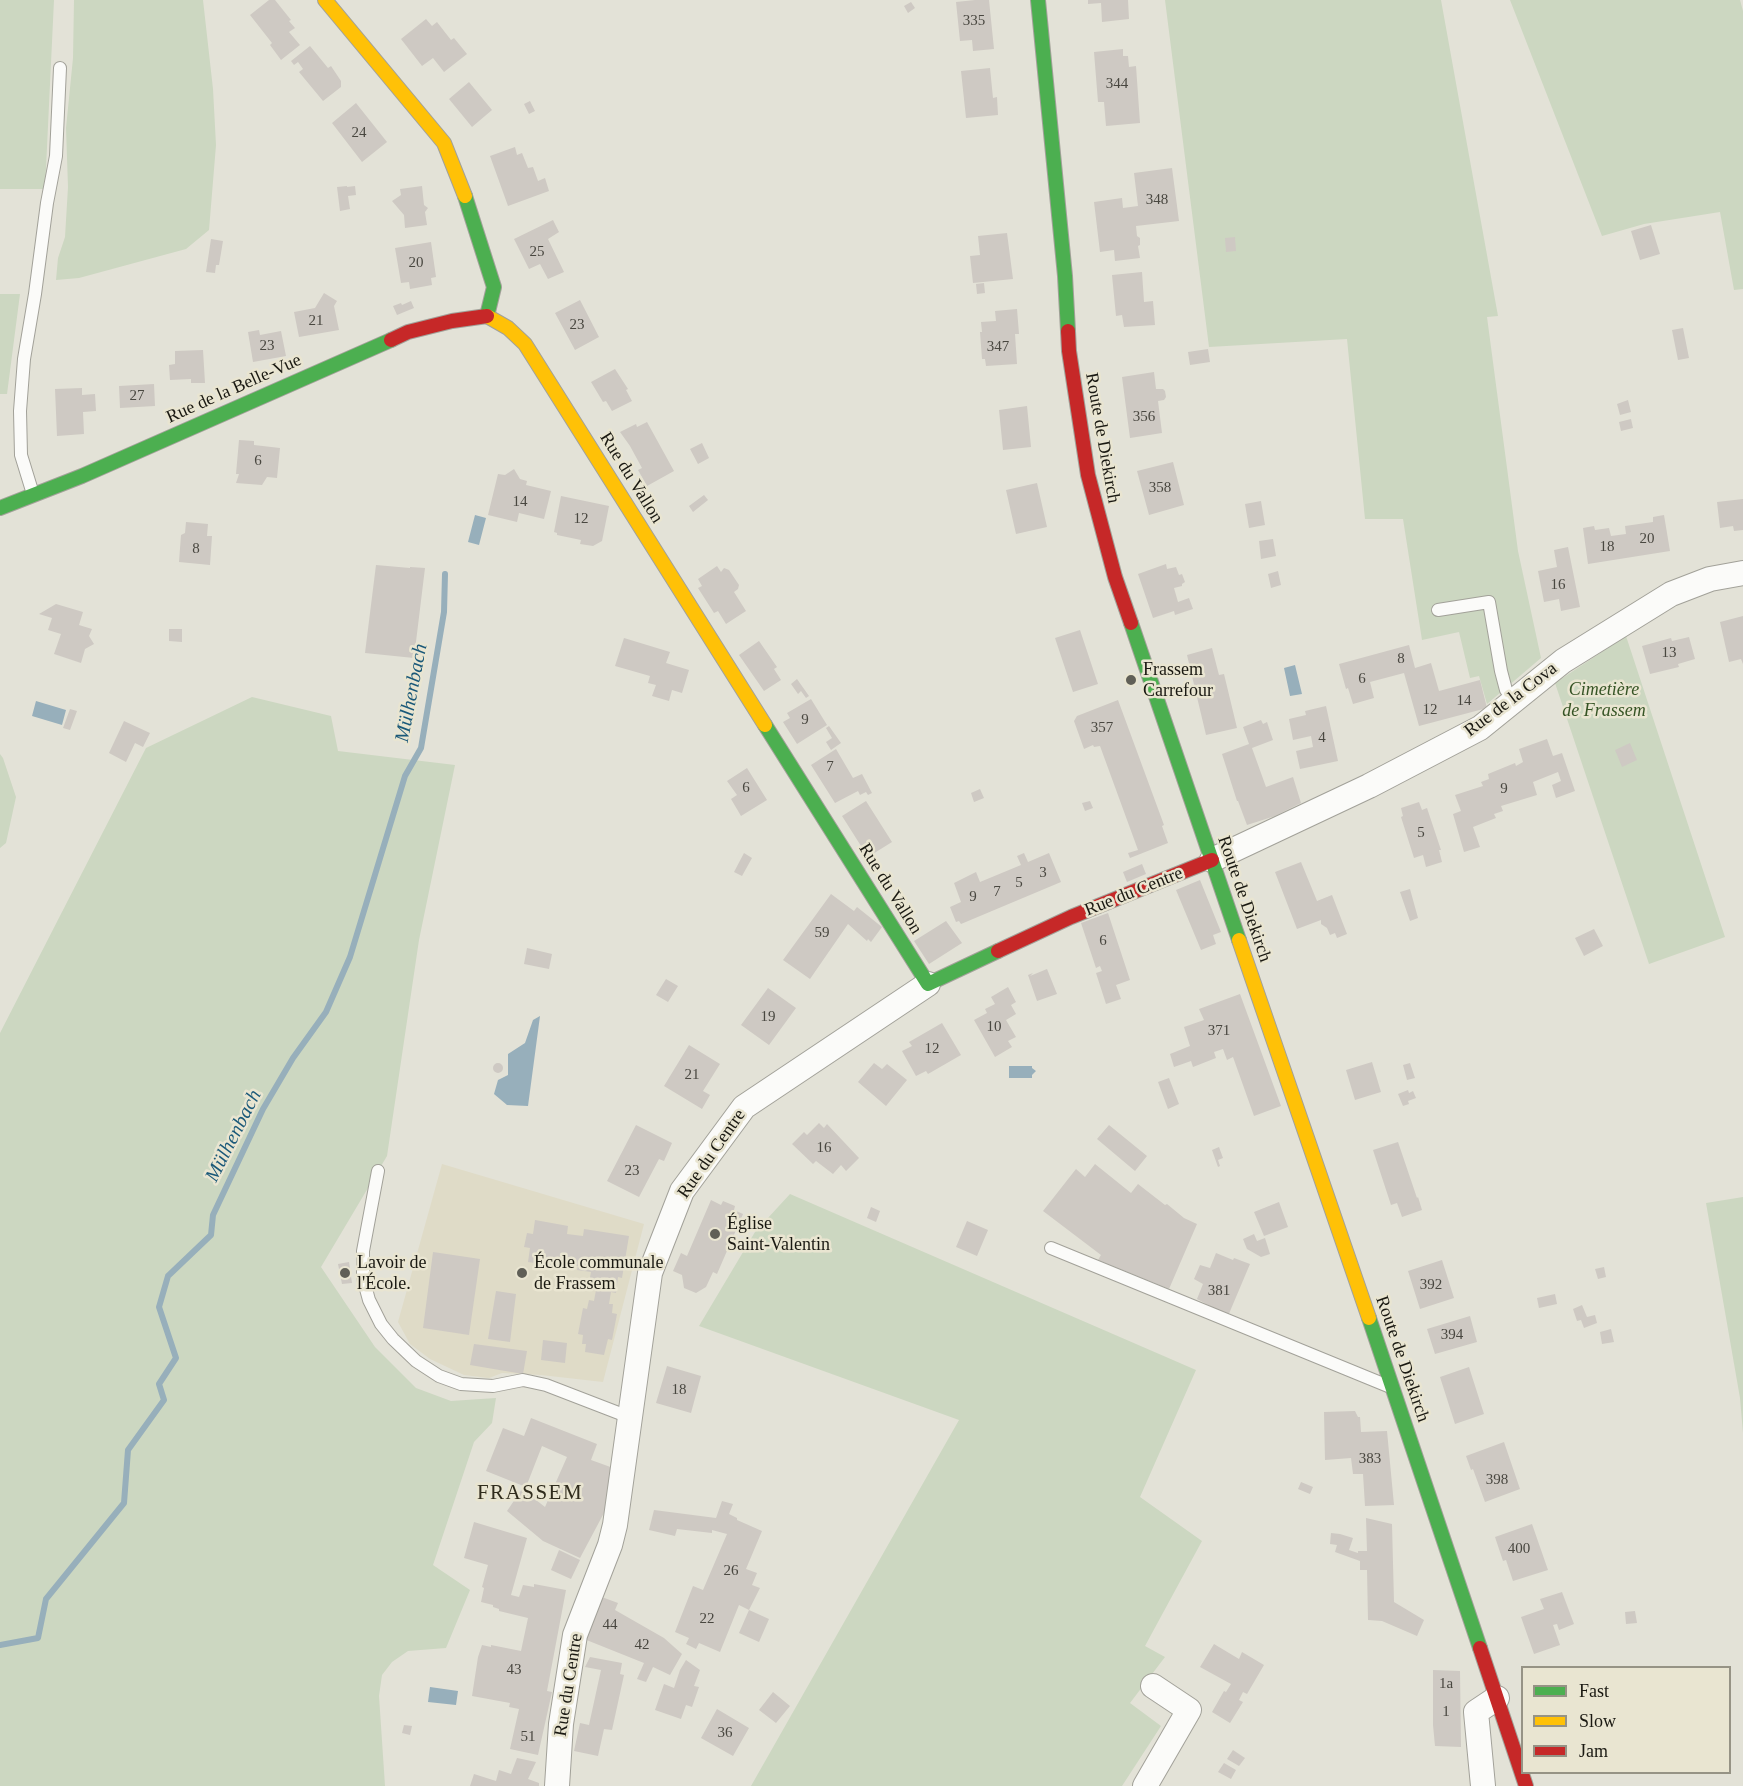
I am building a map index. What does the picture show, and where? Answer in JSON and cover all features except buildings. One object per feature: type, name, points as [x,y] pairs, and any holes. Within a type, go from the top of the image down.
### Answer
[{"type":"street","points":[[325,0],[444,143],[470,205],[494,287],[487,316]]},
{"type":"street","name":"Route de Diekirch","points":[[1038,0],[1065,276],[1069,351],[1088,475],[1115,577],[1393,1388],[1521,1771]]},
{"type":"street","name":"Rue de la Belle-Vue","points":[[0,508],[82,476],[408,332],[452,321],[487,316]]},
{"type":"street","name":"Rue du Vallon","points":[[487,316],[508,328],[525,344],[927,984]]},
{"type":"street","name":"Rue de la Cova","points":[[1212,861],[1369,786],[1480,728],[1563,661],[1671,594],[1710,579],[1743,573]]},
{"type":"street","name":"Rue du Centre","points":[[557,1786],[561,1724],[575,1635],[610,1545],[615,1525],[650,1273],[682,1191],[744,1107],[927,984],[1071,917],[1212,861]]},
{"type":"street","points":[[1145,1786],[1189,1710],[1153,1686]]},
{"type":"street","points":[[1483,1786],[1476,1712],[1497,1698]]},
{"type":"lane","points":[[33,495],[21,455],[20,411],[24,359],[56,156],[60,68]]},
{"type":"lane","points":[[1438,610],[1489,602],[1506,690],[1515,700]]},
{"type":"lane","points":[[378,1171],[363,1251],[363,1278],[369,1300],[381,1324],[393,1339],[416,1361],[439,1376],[461,1384],[493,1386],[523,1380],[546,1385],[629,1417]]},
{"type":"lane","points":[[1050,1248],[1393,1388]]},
{"type":"shaded area","name":"École communale de Frassem","points":[[442,1164],[644,1224],[603,1382],[502,1373],[489,1378],[464,1375],[430,1359],[410,1344],[398,1322]]},
{"type":"green space","points":[[0,0],[54,0],[45,189],[0,189]]},
{"type":"green space","points":[[74,0],[203,0],[213,89],[216,145],[209,230],[186,249],[79,278],[56,280],[58,258],[65,237],[68,187],[66,128],[73,58]]},
{"type":"green space","points":[[1165,0],[1441,0],[1498,316],[1487,317],[1518,551],[1541,658],[1487,704],[1479,676],[1470,678],[1459,632],[1422,640],[1403,519],[1365,519],[1347,339],[1209,347]]},
{"type":"green space","points":[[1510,0],[1740,0],[1743,11],[1743,289],[1734,290],[1720,212],[1644,224],[1602,236]]},
{"type":"green space","points":[[0,294],[20,294],[7,394],[0,394]]},
{"type":"green space","name":"Cimetière de Frassem","points":[[1626,636],[1725,937],[1649,964],[1555,683]]},
{"type":"green space","points":[[252,697],[331,716],[338,751],[455,765],[419,940],[387,1156],[321,1267],[375,1347],[416,1388],[451,1401],[496,1398],[492,1423],[474,1442],[433,1565],[470,1590],[446,1648],[408,1651],[392,1662],[382,1675],[379,1696],[385,1786],[0,1786],[0,1033],[146,748]]},
{"type":"green space","points":[[0,754],[16,797],[6,843],[0,848]]},
{"type":"green space","points":[[790,1194],[1196,1370],[1140,1497],[1202,1541],[1145,1646],[1165,1657],[1130,1703],[1161,1726],[1122,1786],[751,1786],[959,1420],[699,1326],[755,1232]]},
{"type":"green space","points":[[1743,1197],[1743,1433],[1740,1398],[1706,1203]]},
{"type":"water","points":[[475,515],[486,518],[479,545],[468,542]]},
{"type":"water","points":[[1295,665],[1302,694],[1290,696],[1284,668]]},
{"type":"water","points":[[36,701],[66,710],[62,725],[32,716]]},
{"type":"water","points":[[540,1016],[528,1106],[507,1105],[494,1094],[498,1080],[508,1075],[508,1054],[525,1043],[533,1020]]},
{"type":"water","points":[[1009,1066],[1032,1066],[1036,1071],[1032,1078],[1009,1078]]},
{"type":"water","points":[[430,1687],[458,1691],[456,1705],[428,1702]]},
{"type":"waterway","name":"Mülhenbach","points":[[0,1645],[38,1638],[46,1599],[124,1503],[128,1450],[164,1400],[159,1384],[176,1358],[159,1307],[168,1276],[211,1235],[213,1215],[263,1109],[293,1058],[326,1012],[350,957],[405,776],[421,748],[444,612],[445,574]]},
{"type":"traffic: fast","points":[[1038,0],[1065,276],[1068,331]]},
{"type":"traffic: fast","points":[[465,196],[494,287],[487,316]]},
{"type":"traffic: fast","points":[[0,508],[82,476],[391,340]]},
{"type":"traffic: fast","points":[[1131,623],[1239,940]]},
{"type":"traffic: fast","points":[[765,725],[928,984],[998,951]]},
{"type":"traffic: fast","points":[[1369,1318],[1480,1648]]},
{"type":"traffic: slow","points":[[325,0],[444,143],[465,196]]},
{"type":"traffic: slow","points":[[487,316],[508,328],[525,344],[765,725]]},
{"type":"traffic: slow","points":[[1239,940],[1369,1318]]},
{"type":"traffic: jam","points":[[391,340],[408,332],[452,321],[487,316]]},
{"type":"traffic: jam","points":[[1068,331],[1088,475],[1115,577],[1131,623]]},
{"type":"traffic: jam","points":[[998,951],[1071,917],[1212,860]]},
{"type":"traffic: jam","points":[[1480,1648],[1521,1771]]},
{"type":"traffic: jam","points":[[1522,1774],[1526,1786]]},
{"type":"place","name":"Frassem Carrefour","points":[[1131,680]]},
{"type":"place","name":"Église Saint-Valentin","points":[[715,1234]]},
{"type":"place","name":"Lavoir de l'École.","points":[[345,1273]]},
{"type":"place","name":"École communale de Frassem","points":[[522,1273]]},
{"type":"district","name":"FRASSEM","points":[[530,1493]]}]
